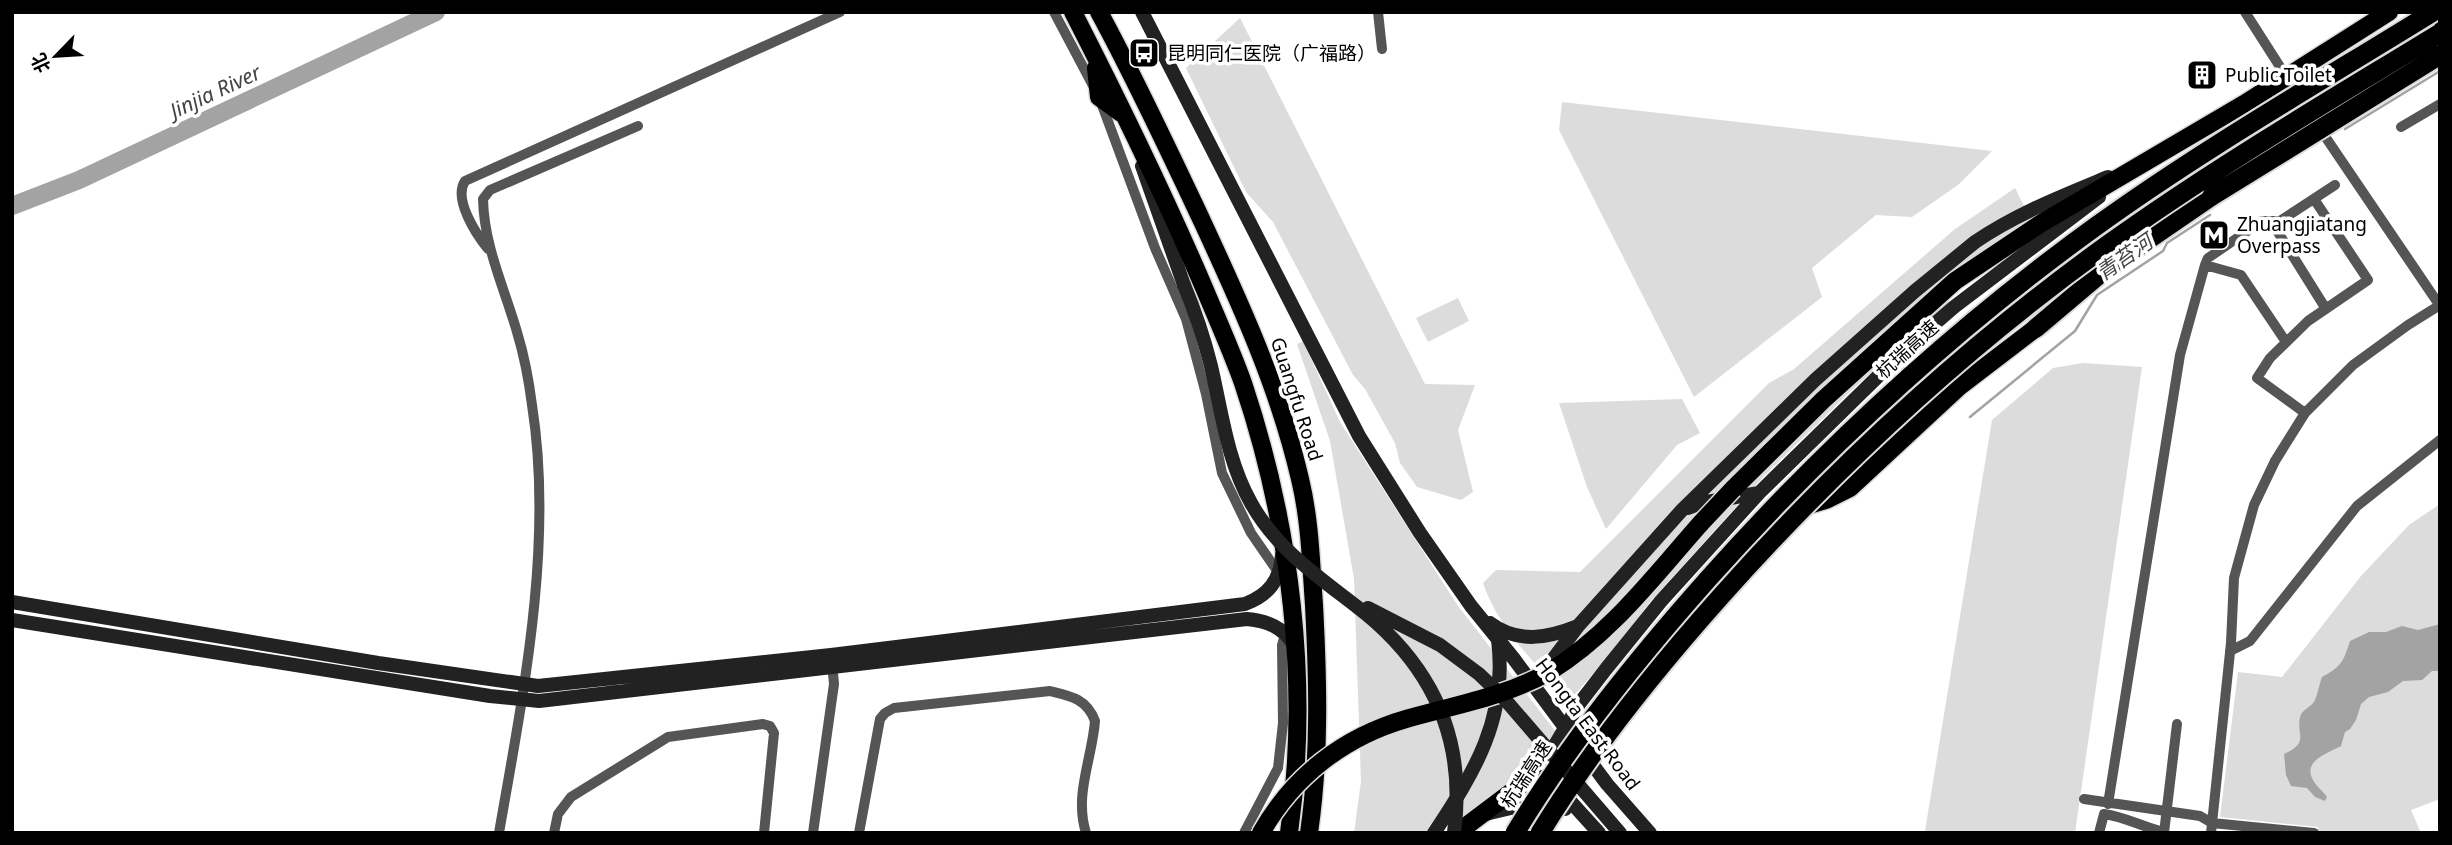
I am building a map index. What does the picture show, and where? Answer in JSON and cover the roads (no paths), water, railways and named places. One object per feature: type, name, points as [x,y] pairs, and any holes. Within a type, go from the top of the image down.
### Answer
[{"type":"highway","name":"杭瑞高速","points":[[1515,833],[1576,740],[1666,627],[1779,502],[1912,375],[2018,285],[2137,198],[2433,12]]},
{"type":"highway","points":[[1540,833],[1617,721],[1724,592],[1837,474],[1945,373],[2042,294],[2149,215],[2440,33]]},
{"type":"highway","points":[[2036,328],[2107,268],[2212,196],[2440,55]]},
{"type":"main road","points":[[1073,12],[1194,265],[1243,383],[1272,485],[1291,608],[1289,639],[1297,712],[1295,782],[1289,833]]},
{"type":"main road","name":"Guangfu Road","points":[[1099,12],[1173,159],[1249,321],[1270,374],[1300,478],[1309,532],[1318,709],[1316,782],[1309,833]]},
{"type":"main road","name":"Hongta East Road","points":[[1142,12],[1359,436],[1419,533],[1606,784],[1650,833]]},
{"type":"main road","points":[[1261,833],[1295,785],[1334,753],[1355,740],[1388,725],[1482,700],[1538,678],[1574,656],[1596,638],[1733,489],[1823,400],[1955,281],[2040,224],[2389,12]]},
{"type":"main road","points":[[1456,833],[1577,743],[1665,637],[1776,514],[1910,387],[2055,270],[2148,203],[2440,19]]},
{"type":"main road","points":[[1093,52],[1099,97],[1124,115],[1207,351],[1230,454],[1245,492],[1279,543],[1311,572],[1378,624],[1398,643],[1421,673],[1437,702],[1450,737],[1457,771],[1456,833]]},
{"type":"main road","points":[[1541,769],[1586,695],[1661,601],[1759,493],[1909,345],[1945,314],[2148,160]]},
{"type":"main road","points":[[1534,686],[1578,626],[1682,510],[1833,363],[1975,242],[2017,217],[2148,160]]},
{"type":"main road","points":[[1776,514],[1826,500],[1850,488],[1960,386],[2036,328]]},
{"type":"main road","points":[[1682,510],[1701,503],[1759,493]]},
{"type":"main road","points":[[12,602],[258,643],[557,700],[832,661],[1120,626],[1245,604],[1265,594],[1273,585],[1279,573],[1283,547]]},
{"type":"main road","points":[[1342,595],[1428,638],[1471,667],[1502,696],[1620,833]]},
{"type":"main road","points":[[1478,615],[1500,631],[1525,637],[1558,634],[1578,626]]},
{"type":"main road","points":[[1120,626],[1247,619],[1271,624],[1289,639]]},
{"type":"main road","points":[[12,620],[256,659],[523,692]]},
{"type":"main road","points":[[1434,833],[1467,783],[1488,738],[1500,660],[1497,639]]},
{"type":"main road","points":[[256,659],[258,643]]},
{"type":"main road","points":[[1541,769],[1594,828]]},
{"type":"main road","points":[[1481,816],[1536,804],[1569,811],[1594,828]]},
{"type":"street","points":[[489,251],[474,231],[461,197],[461,186],[465,181],[840,12]]},
{"type":"street","points":[[1054,12],[1099,97],[1154,248],[1186,319],[1195,346],[1222,473],[1251,533],[1279,573],[1291,608]]},
{"type":"street","points":[[1378,12],[1382,49]]},
{"type":"street","points":[[2211,828],[2230,650],[2234,578],[2254,505],[2275,461],[2305,413],[2353,365],[2440,305],[2245,12]]},
{"type":"street","points":[[2401,127],[2440,103]]},
{"type":"street","points":[[499,833],[523,692],[539,545],[540,483],[532,406],[518,334],[489,251],[483,198],[490,190],[638,126]]},
{"type":"street","points":[[2108,804],[2178,367],[2205,265],[2208,258],[2262,221],[2280,221],[2335,185]]},
{"type":"street","points":[[2305,413],[2257,378],[2270,358],[2308,321],[2368,280],[2314,199]]},
{"type":"street","points":[[2271,221],[2326,309]]},
{"type":"street","points":[[2205,265],[2241,275],[2286,342]]},
{"type":"street","points":[[2230,650],[2249,641],[2357,506],[2440,440]]},
{"type":"street","points":[[1244,833],[1278,768],[1283,723],[1282,645],[1289,639]]},
{"type":"street","points":[[813,833],[834,684],[832,661]]},
{"type":"street","points":[[859,833],[880,719],[885,713],[894,708],[1050,691],[1073,696],[1084,703],[1095,721],[1082,789],[1081,816],[1086,833]]},
{"type":"street","points":[[554,833],[558,814],[571,797],[668,737],[763,724],[771,726],[774,733],[764,833]]},
{"type":"street","points":[[2099,833],[2104,814],[2125,817],[2141,827],[2164,832],[2177,724]]},
{"type":"street","points":[[2084,799],[2200,816],[2211,828],[2314,833]]},
{"type":"waterway","name":"Jinjia River","points":[[12,206],[79,180],[436,12]]},
{"type":"waterway","name":"青苔河","points":[[2345,129],[2440,71]]},
{"type":"waterway","name":"青苔河","points":[[1970,417],[2075,331],[2097,295],[2163,251],[2167,243],[2210,215]]},
{"type":"place","name":"昆明同仁医院（广福路）","points":[[1144,53]]},
{"type":"place","name":"Public Toilet","points":[[2202,75]]},
{"type":"place","name":"Zhuangjiatang Overpass","points":[[2214,235]]}]
